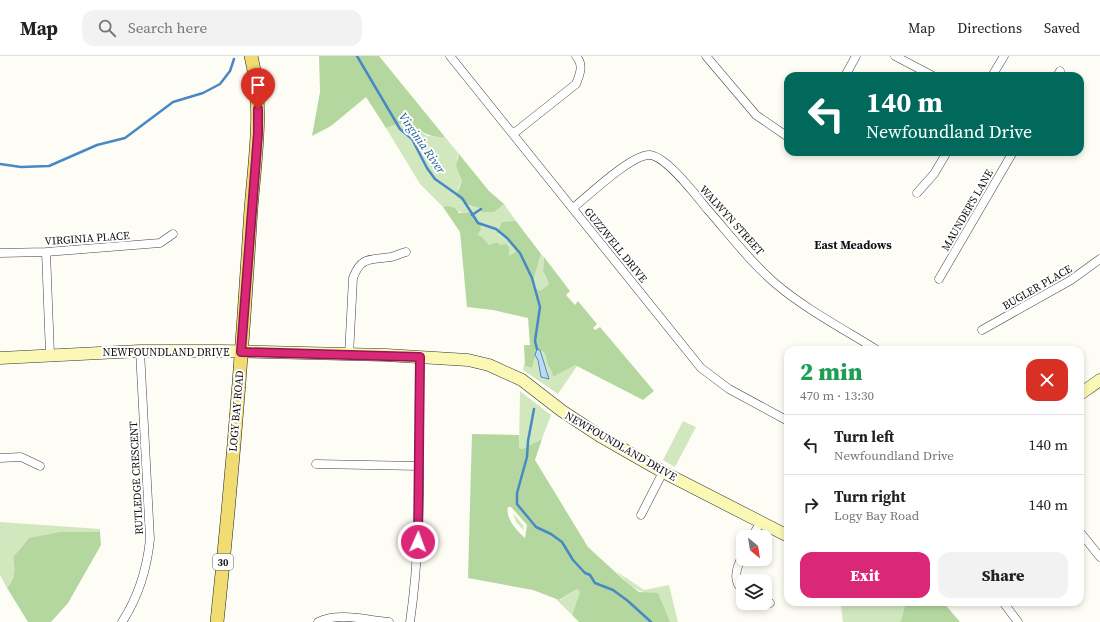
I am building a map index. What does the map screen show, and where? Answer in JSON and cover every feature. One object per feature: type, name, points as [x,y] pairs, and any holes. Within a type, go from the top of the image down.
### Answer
[{"type":"main road","name":"LOGY BAY ROAD","points":[[217,622],[241,352],[258,133],[256,84],[251,56]]},
{"type":"street","name":"GUZZWELL DRIVE","points":[[450,56],[701,368],[729,389],[784,419]]},
{"type":"street","points":[[513,134],[576,84],[581,72],[580,61],[576,56]]},
{"type":"street","points":[[706,56],[756,115],[784,134]]},
{"type":"street","points":[[847,72],[856,56]]},
{"type":"street","points":[[895,56],[925,72]]},
{"type":"street","points":[[994,72],[1004,56]]},
{"type":"street","name":"WALWYN STREET","points":[[573,208],[635,159],[649,155],[654,156],[665,163],[683,181],[775,283],[802,303],[871,346]]},
{"type":"street","points":[[917,193],[934,174],[945,156]]},
{"type":"street","name":"MAUNDER'S LANE","points":[[939,279],[1011,156]]},
{"type":"street","name":"VIRGINIA PLACE","points":[[0,254],[160,243],[173,234]]},
{"type":"street","points":[[46,252],[50,354]]},
{"type":"street","points":[[350,355],[353,278],[357,267],[365,260],[392,257],[406,252]]},
{"type":"street","name":"BUGLER PLACE","points":[[982,330],[1071,280],[1100,259]]},
{"type":"street","name":"NEWFOUNDLAND DRIVE","points":[[0,358],[50,354],[140,351],[241,352],[420,357],[468,360],[505,371],[522,380],[562,411],[594,432],[663,472],[784,534]]},
{"type":"street","name":"RUTLEDGE CRESCENT","points":[[122,622],[133,606],[142,583],[148,560],[150,539],[140,351]]},
{"type":"street","points":[[410,622],[417,570],[419,531],[420,357]]},
{"type":"street","points":[[1084,391],[1100,380]]},
{"type":"street","points":[[0,458],[20,457],[40,466]]},
{"type":"street","points":[[316,464],[419,466]]},
{"type":"street","points":[[641,516],[663,472]]},
{"type":"street","points":[[756,530],[760,523]]},
{"type":"street","points":[[1084,537],[1100,557]]},
{"type":"street","points":[[1006,606],[1018,622]]},
{"type":"street","points":[[318,622],[325,619],[338,617],[389,622]]},
{"type":"green space","points":[[319,56],[379,56],[445,137],[430,135],[410,126],[395,125],[386,128],[366,97],[331,126],[312,136],[320,92]]},
{"type":"green space","points":[[391,125],[410,125],[428,136],[445,137],[459,154],[457,158],[462,181],[458,188],[462,202],[482,210],[495,210],[504,204],[516,221],[502,223],[498,234],[507,240],[516,252],[509,256],[497,242],[489,245],[477,235],[479,228],[478,223],[472,212],[467,213],[443,207],[420,184],[386,128]]},
{"type":"green space","points":[[459,154],[489,191],[504,204],[494,212],[482,212],[480,208],[473,207],[461,201],[456,196],[462,181],[456,166]]},
{"type":"green space","points":[[448,206],[455,208],[459,213],[472,212],[479,222],[483,223],[480,227],[481,230],[477,235],[482,237],[489,245],[497,242],[500,245],[506,244],[509,247],[509,256],[516,252],[507,240],[497,232],[502,222],[516,221],[541,254],[532,285],[540,291],[549,284],[543,271],[544,257],[570,291],[566,295],[575,305],[578,301],[597,324],[593,328],[595,330],[600,327],[654,391],[643,400],[575,365],[553,377],[546,355],[537,349],[532,368],[525,366],[524,345],[530,345],[528,318],[493,310],[467,307],[460,232],[443,207]]},
{"type":"green space","points":[[541,254],[544,257],[543,272],[549,284],[540,291],[532,285]]},
{"type":"green space","points":[[540,350],[548,357],[548,364],[552,372],[575,365],[577,366],[558,394],[523,370],[524,363],[525,366],[532,368],[535,355],[538,360],[541,377],[548,372]]},
{"type":"green space","points":[[520,391],[551,415],[542,439],[522,449],[519,448]]},
{"type":"green space","points":[[683,421],[696,427],[675,467],[663,460]]},
{"type":"green space","points":[[472,434],[519,435],[519,448],[522,449],[542,439],[535,460],[588,547],[639,592],[658,593],[670,622],[579,622],[572,615],[580,592],[577,589],[559,600],[533,590],[468,578]],"holes":[[[508,507],[511,507],[527,525],[525,538],[515,528],[508,516]]]},
{"type":"green space","points":[[513,513],[523,525],[524,531],[516,522]]},
{"type":"green space","points":[[0,522],[100,529],[100,532],[52,534],[33,539],[25,543],[13,557],[14,574],[12,581],[7,588],[0,575]]},
{"type":"green space","points":[[60,532],[100,532],[101,545],[68,603],[51,622],[28,622],[7,588],[12,581],[14,574],[13,557],[29,538]]},
{"type":"green space","points":[[616,571],[644,590],[669,585],[678,622],[670,622],[650,594],[631,586]]},
{"type":"green space","points":[[577,589],[580,592],[572,615],[555,598],[560,600]]},
{"type":"green space","points":[[841,606],[905,606],[900,622],[843,622]]},
{"type":"green space","points":[[905,606],[946,606],[960,622],[900,622]]},
{"type":"water","points":[[537,349],[540,350],[549,379],[541,377],[538,360],[535,355]]},
{"type":"waterway","name":"Virginia River","points":[[357,56],[400,129],[412,139],[427,168],[435,179],[462,198],[478,223],[496,229],[507,238],[520,253],[532,278],[540,307],[535,341],[537,349]]},
{"type":"waterway","name":"Virginia River","points":[[0,164],[21,167],[49,166],[97,145],[125,138],[173,102],[203,93],[220,84],[230,71],[234,59]]},
{"type":"waterway","points":[[472,215],[481,209]]},
{"type":"waterway","name":"Virginia River","points":[[534,409],[528,441],[527,457],[517,493],[517,504],[536,527],[551,534],[562,542],[573,560],[585,573],[590,575],[595,583],[613,590],[628,601],[651,622]]},
{"type":"district","name":"East Meadows","points":[[853,245]]},
{"type":"route","points":[[258,109],[258,133],[251,202],[246,302],[241,352],[420,357],[418,542]]}]
